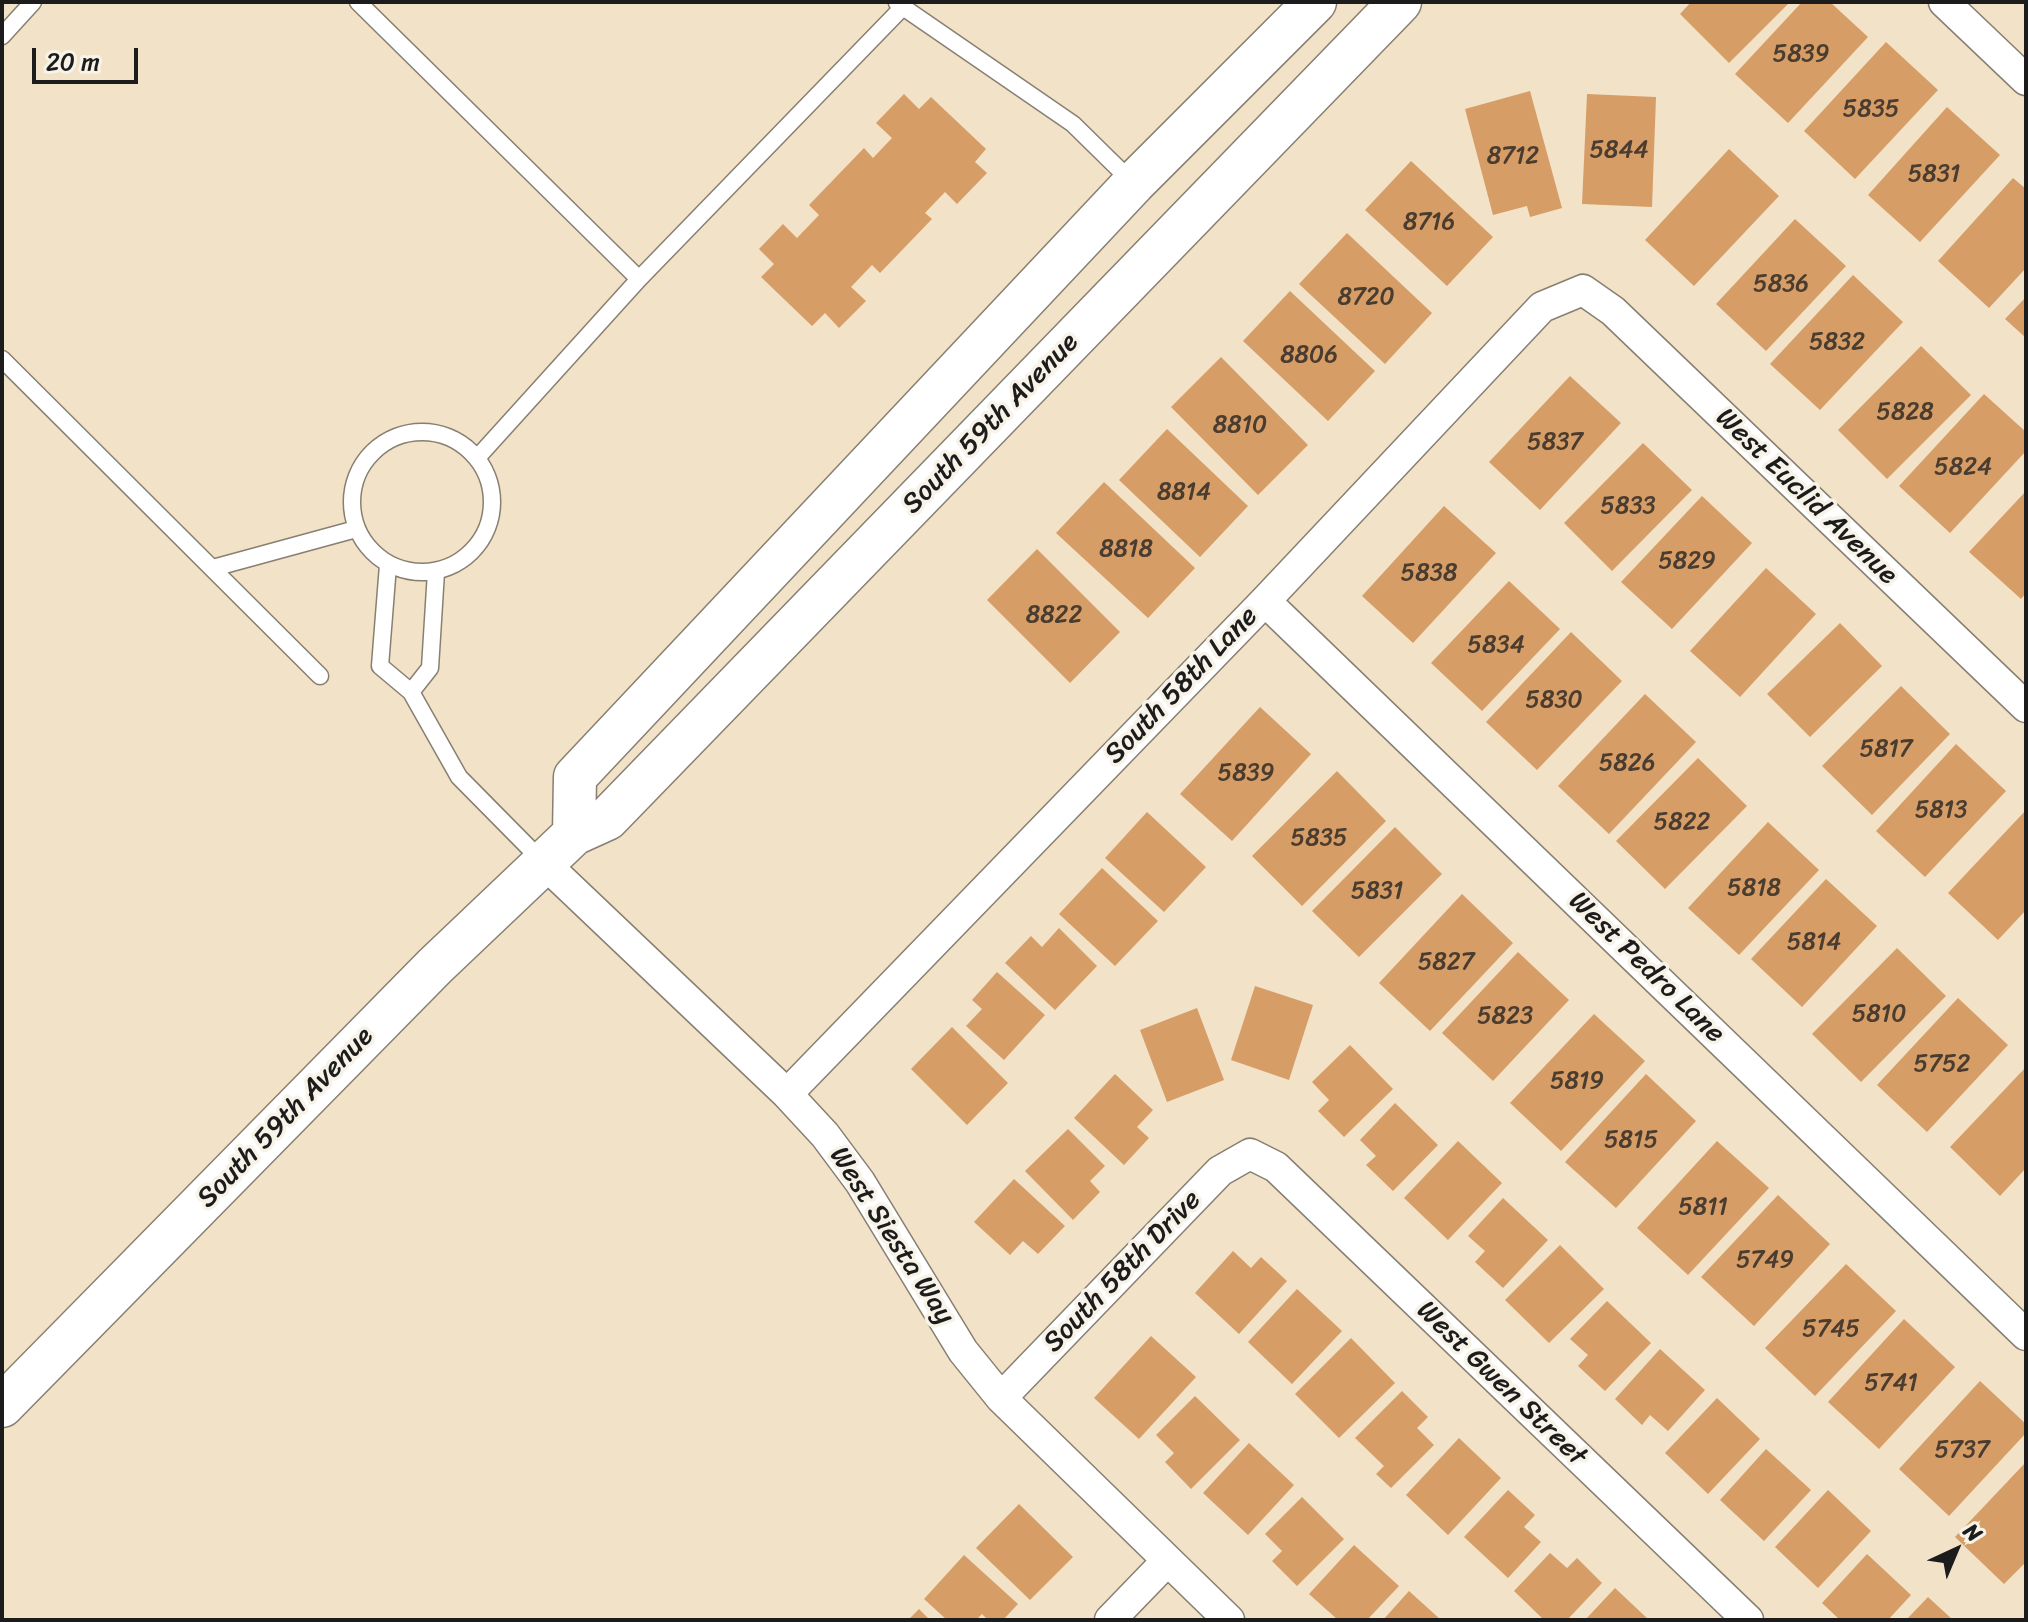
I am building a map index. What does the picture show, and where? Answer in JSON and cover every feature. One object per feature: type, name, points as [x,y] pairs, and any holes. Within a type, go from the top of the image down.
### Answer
[{"type":"main road","points":[[574,834],[575,777],[1134,183],[1315,2]]},
{"type":"main road","name":"South 59th Avenue","points":[[2,1406],[435,966],[574,834],[607,819],[1400,2]]},
{"type":"street","points":[[1944,2],[2026,80]]},
{"type":"street","name":"South 58th Lane","points":[[787,1094],[1265,601],[1542,307],[1583,290]]},
{"type":"street","name":"West Euclid Avenue","points":[[1583,290],[1613,311],[2026,707]]},
{"type":"street","name":"West Pedro Lane","points":[[1265,601],[2026,1335]]},
{"type":"street","name":"West Siesta Way","points":[[543,862],[787,1094],[825,1135],[860,1182],[963,1351],[1001,1398],[1229,1620]]},
{"type":"street","name":"South 58th Drive","points":[[1001,1398],[1220,1171],[1250,1154]]},
{"type":"street","name":"West Gwen Street","points":[[1250,1154],[1276,1167],[1748,1620]]},
{"type":"street","points":[[1110,1620],[1167,1561]]},
{"type":"lane","points":[[2,36],[33,2]]},
{"type":"lane","points":[[358,2],[639,279]]},
{"type":"lane","points":[[477,458],[639,279],[899,5],[1073,124],[1134,183]]},
{"type":"lane","points":[[2,359],[320,676]]},
{"type":"lane","points":[[417,432],[440,434],[460,444],[477,458],[488,478],[492,502],[489,526],[477,547],[459,563],[436,572],[411,573],[388,565],[369,550],[356,529],[351,507],[353,484],[362,465],[377,448],[396,436],[417,432]]},
{"type":"lane","points":[[213,568],[356,529]]},
{"type":"lane","points":[[388,565],[380,666],[411,692],[459,777],[543,862]]},
{"type":"lane","points":[[411,692],[430,668],[436,572]]},
{"type":"building","points":[[1691,2],[1790,2],[1729,63],[1680,14]]},
{"type":"building","points":[[1802,2],[1830,2],[1868,37],[1788,123],[1735,74]]},
{"type":"building","points":[[1886,42],[1938,90],[1855,179],[1804,131]]},
{"type":"building","points":[[1530,91],[1562,208],[1530,217],[1527,206],[1493,215],[1465,109]]},
{"type":"building","points":[[904,94],[919,109],[931,97],[986,149],[975,162],[987,173],[957,204],[945,192],[925,213],[932,219],[880,273],[872,265],[851,287],[866,301],[839,328],[825,313],[812,326],[761,277],[774,264],[759,249],[783,224],[797,238],[819,215],[809,205],[864,148],[873,158],[892,138],[876,123]]},
{"type":"building","points":[[1587,94],[1656,97],[1652,207],[1582,204]]},
{"type":"building","points":[[1947,107],[2000,155],[1920,242],[1868,195]]},
{"type":"building","points":[[1729,149],[1779,196],[1694,286],[1645,240]]},
{"type":"building","points":[[1411,161],[1493,237],[1447,286],[1365,210]]},
{"type":"building","points":[[2013,178],[2026,189],[2026,268],[1989,308],[1938,261]]},
{"type":"building","points":[[1795,219],[1846,266],[1766,351],[1716,304]]},
{"type":"building","points":[[1347,233],[1432,313],[1385,364],[1299,284]]},
{"type":"building","points":[[1853,275],[1903,322],[1820,410],[1770,364]]},
{"type":"building","points":[[1290,291],[1375,371],[1328,421],[1243,341]]},
{"type":"building","points":[[2026,297],[2026,338],[2005,319]]},
{"type":"building","points":[[1921,346],[1971,395],[1887,479],[1838,430]]},
{"type":"building","points":[[1221,357],[1308,445],[1258,495],[1171,407]]},
{"type":"building","points":[[1570,376],[1621,423],[1540,510],[1489,462]]},
{"type":"building","points":[[1984,394],[2026,432],[2026,451],[1950,533],[1899,486]]},
{"type":"building","points":[[1167,429],[1248,506],[1200,557],[1119,480]]},
{"type":"building","points":[[1643,443],[1692,490],[1612,571],[1564,523]]},
{"type":"building","points":[[1104,482],[1195,568],[1148,618],[1056,533]]},
{"type":"building","points":[[2026,491],[2026,593],[2021,599],[1969,552]]},
{"type":"building","points":[[1702,496],[1752,543],[1672,629],[1621,582]]},
{"type":"building","points":[[1444,506],[1496,553],[1413,643],[1362,596]]},
{"type":"building","points":[[1037,549],[1120,632],[1070,683],[987,600]]},
{"type":"building","points":[[1766,568],[1816,614],[1740,697],[1690,651]]},
{"type":"building","points":[[1509,581],[1560,629],[1482,711],[1431,663]]},
{"type":"building","points":[[1840,623],[1882,666],[1810,737],[1767,694]]},
{"type":"building","points":[[1571,632],[1622,681],[1537,770],[1486,722]]},
{"type":"building","points":[[1901,686],[1950,734],[1872,815],[1822,766]]},
{"type":"building","points":[[1645,694],[1696,742],[1609,834],[1558,786]]},
{"type":"building","points":[[1260,707],[1311,754],[1232,841],[1180,794]]},
{"type":"building","points":[[1956,744],[2006,791],[1925,877],[1876,831]]},
{"type":"building","points":[[1698,758],[1747,806],[1665,889],[1616,841]]},
{"type":"building","points":[[1337,771],[1386,821],[1302,906],[1252,856]]},
{"type":"building","points":[[2026,810],[2026,910],[1998,940],[1948,893]]},
{"type":"building","points":[[1147,812],[1206,867],[1164,912],[1105,858]]},
{"type":"building","points":[[1768,822],[1819,870],[1739,955],[1688,908]]},
{"type":"building","points":[[1395,827],[1442,874],[1359,957],[1312,911]]},
{"type":"building","points":[[1102,868],[1158,921],[1115,966],[1059,914]]},
{"type":"building","points":[[1826,879],[1877,926],[1802,1007],[1751,959]]},
{"type":"building","points":[[1462,894],[1513,943],[1430,1031],[1379,983]]},
{"type":"building","points":[[1059,928],[1097,966],[1055,1010],[1005,963],[1031,936],[1042,947]]},
{"type":"building","points":[[1897,948],[1946,996],[1861,1082],[1812,1034]]},
{"type":"building","points":[[1518,952],[1569,1000],[1493,1081],[1442,1033]]},
{"type":"building","points":[[997,972],[1045,1015],[1004,1060],[966,1026],[982,1009],[972,1000]]},
{"type":"building","points":[[1255,986],[1313,1005],[1289,1080],[1231,1060]]},
{"type":"building","points":[[1958,998],[2008,1045],[1927,1132],[1877,1085]]},
{"type":"building","points":[[1197,1008],[1224,1080],[1167,1102],[1140,1030]]},
{"type":"building","points":[[1594,1014],[1645,1061],[1561,1151],[1510,1103]]},
{"type":"building","points":[[952,1027],[1008,1083],[967,1125],[911,1069]]},
{"type":"building","points":[[1350,1045],[1393,1089],[1344,1137],[1318,1111],[1329,1100],[1312,1082]]},
{"type":"building","points":[[2026,1067],[2026,1168],[2000,1196],[1950,1147]]},
{"type":"building","points":[[1115,1074],[1153,1110],[1137,1127],[1149,1138],[1124,1165],[1074,1118]]},
{"type":"building","points":[[1646,1074],[1696,1121],[1616,1208],[1565,1162]]},
{"type":"building","points":[[1395,1103],[1438,1145],[1393,1191],[1366,1165],[1376,1156],[1360,1140]]},
{"type":"building","points":[[1068,1129],[1105,1166],[1090,1181],[1100,1192],[1073,1220],[1025,1171]]},
{"type":"building","points":[[1458,1141],[1502,1183],[1448,1240],[1404,1198]]},
{"type":"building","points":[[1717,1141],[1769,1188],[1688,1275],[1637,1228]]},
{"type":"building","points":[[1014,1179],[1065,1226],[1038,1254],[1023,1241],[1010,1255],[974,1222]]},
{"type":"building","points":[[1778,1195],[1830,1244],[1754,1326],[1701,1277]]},
{"type":"building","points":[[1503,1198],[1548,1240],[1503,1288],[1475,1262],[1485,1251],[1468,1236]]},
{"type":"building","points":[[1560,1245],[1604,1289],[1549,1343],[1505,1300]]},
{"type":"building","points":[[1233,1251],[1251,1268],[1261,1257],[1287,1281],[1239,1334],[1195,1293]]},
{"type":"building","points":[[1846,1264],[1896,1311],[1815,1396],[1765,1348]]},
{"type":"building","points":[[1297,1289],[1342,1331],[1292,1384],[1248,1342]]},
{"type":"building","points":[[1607,1301],[1651,1343],[1605,1391],[1578,1366],[1588,1355],[1570,1339]]},
{"type":"building","points":[[1904,1319],[1955,1367],[1879,1449],[1828,1402]]},
{"type":"building","points":[[1151,1336],[1196,1377],[1139,1439],[1094,1398]]},
{"type":"building","points":[[1351,1338],[1395,1383],[1339,1438],[1295,1394]]},
{"type":"building","points":[[1660,1349],[1705,1390],[1668,1431],[1650,1415],[1642,1425],[1615,1399]]},
{"type":"building","points":[[1980,1381],[2026,1424],[2026,1433],[1949,1516],[1899,1469]]},
{"type":"building","points":[[1402,1391],[1428,1417],[1417,1428],[1434,1445],[1391,1488],[1376,1474],[1384,1466],[1355,1438]]},
{"type":"building","points":[[1195,1396],[1240,1440],[1191,1489],[1165,1462],[1174,1453],[1156,1435]]},
{"type":"building","points":[[1717,1398],[1760,1439],[1708,1494],[1665,1453]]},
{"type":"building","points":[[1459,1438],[1501,1478],[1448,1535],[1406,1495]]},
{"type":"building","points":[[1249,1443],[1294,1485],[1248,1535],[1203,1493]]},
{"type":"building","points":[[1766,1449],[1811,1490],[1764,1541],[1720,1500]]},
{"type":"building","points":[[2026,1462],[2026,1562],[2004,1584],[1955,1537]]},
{"type":"building","points":[[1508,1490],[1535,1515],[1524,1527],[1541,1542],[1508,1578],[1464,1537]]},
{"type":"building","points":[[1828,1490],[1871,1531],[1818,1588],[1775,1547]]},
{"type":"building","points":[[1302,1497],[1344,1539],[1297,1586],[1272,1561],[1282,1551],[1265,1534]]},
{"type":"building","points":[[1019,1504],[1073,1557],[1030,1600],[976,1548]]},
{"type":"building","points":[[1354,1545],[1399,1586],[1367,1620],[1338,1620],[1309,1594]]},
{"type":"building","points":[[1550,1553],[1567,1568],[1577,1558],[1602,1583],[1567,1620],[1544,1620],[1514,1591]]},
{"type":"building","points":[[1867,1554],[1911,1595],[1888,1620],[1840,1620],[1822,1603]]},
{"type":"building","points":[[964,1555],[1018,1604],[1003,1620],[988,1620],[982,1614],[976,1620],[947,1620],[924,1599]]},
{"type":"building","points":[[1615,1588],[1649,1620],[1585,1620]]},
{"type":"building","points":[[1409,1591],[1441,1620],[1383,1620]]},
{"type":"building","points":[[1928,1597],[1953,1620],[1906,1620]]},
{"type":"building","points":[[919,1609],[930,1620],[908,1620]]}]
